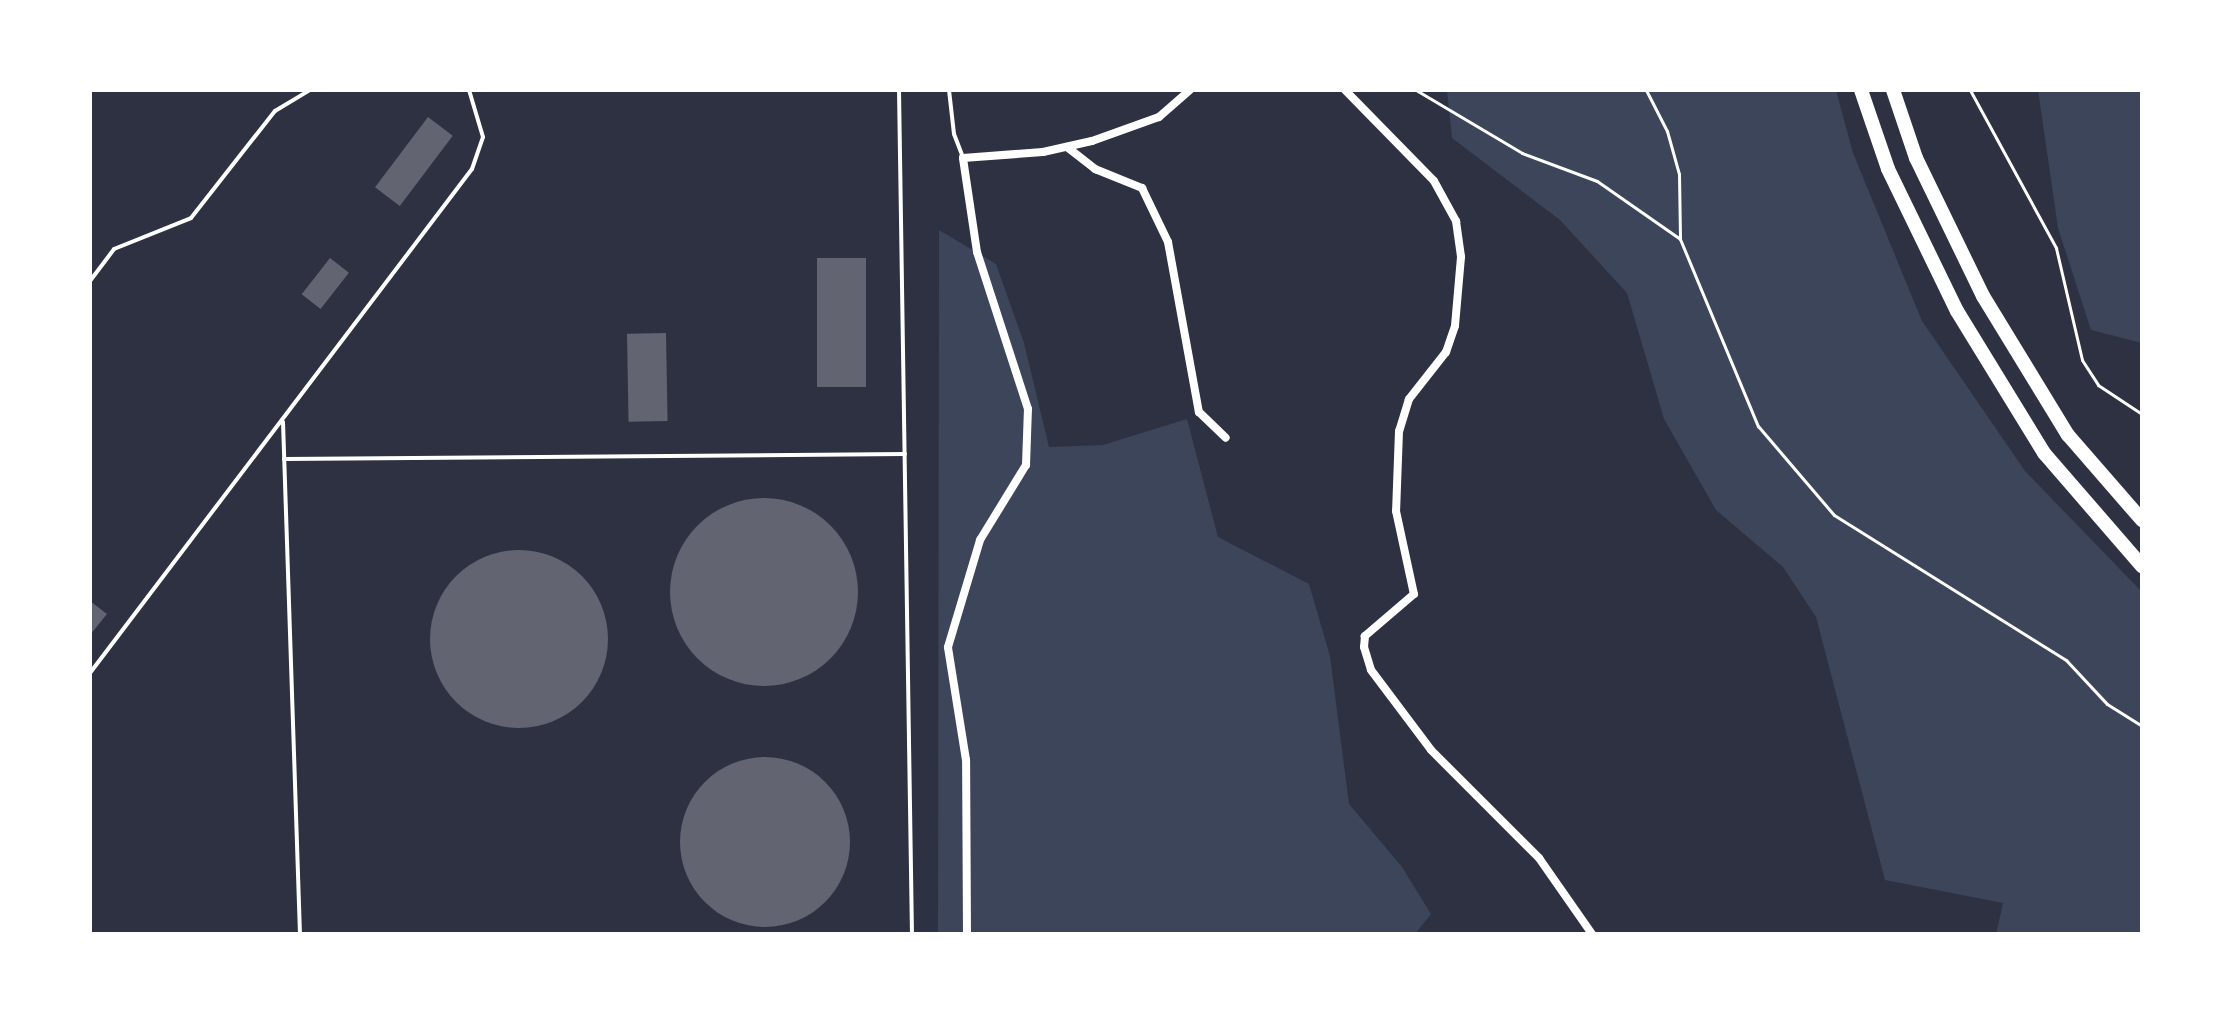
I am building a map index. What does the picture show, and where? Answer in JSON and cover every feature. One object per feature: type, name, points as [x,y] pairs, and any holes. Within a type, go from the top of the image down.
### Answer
[{"type":"highway","points":[[1861,90],[1888,169],[1957,311],[2044,453],[2142,566]]},
{"type":"highway","points":[[1893,90],[1916,158],[1983,296],[2068,435],[2142,520]]},
{"type":"street","points":[[967,934],[966,760],[948,647],[980,540],[1026,465],[1028,409],[977,252],[963,158],[1067,147],[1159,117],[1190,90]]},
{"type":"street","points":[[1345,90],[1434,181],[1456,221],[1461,257],[1455,326],[1446,352],[1409,399],[1399,431],[1396,511],[1414,594],[1365,636],[1364,647],[1371,670],[1431,750],[1539,858],[1592,934]]},
{"type":"street","points":[[1067,147],[1095,169],[1142,188],[1168,242],[1199,412],[1226,438]]},
{"type":"lane","points":[[90,281],[114,249],[191,218],[275,111],[310,90]]},
{"type":"lane","points":[[90,673],[472,169],[483,137],[469,90]]},
{"type":"lane","points":[[899,90],[912,934]]},
{"type":"lane","points":[[949,90],[954,134],[963,158]]},
{"type":"lane","points":[[283,422],[300,934]]},
{"type":"lane","points":[[284,459],[905,454]]},
{"type":"path","points":[[1416,90],[1522,153],[1597,181],[1680,239]]},
{"type":"path","points":[[1646,90],[1667,131],[1679,174],[1680,239],[1758,426],[1834,515],[2066,660],[2107,704],[2142,726]]},
{"type":"path","points":[[1970,90],[2056,248],[2082,360],[2098,385],[2142,414]]},
{"type":"shaded area","points":[[1447,90],[1836,90],[1853,153],[1922,321],[2025,471],[2142,592],[2142,934],[1996,934],[2003,903],[1885,880],[1816,617],[1783,567],[1716,510],[1664,419],[1627,293],[1560,220],[1452,138]]},
{"type":"shaded area","points":[[2038,90],[2142,90],[2142,343],[2091,330],[2058,228]]},
{"type":"shaded area","points":[[939,230],[996,264],[1024,343],[1049,447],[1103,445],[1187,419],[1218,537],[1309,584],[1330,656],[1349,804],[1402,867],[1431,914],[1415,934],[938,934]]},
{"type":"building","points":[[428,117],[453,136],[400,206],[375,187]]},
{"type":"building","points":[[330,258],[349,273],[321,309],[302,294]]},
{"type":"building","points":[[817,258],[866,258],[866,387],[817,387]]},
{"type":"building","points":[[666,333],[668,421],[629,422],[627,334]]},
{"type":"building","points":[[764,498],[800,505],[830,526],[851,556],[858,592],[851,628],[830,658],[800,679],[764,686],[728,679],[698,658],[677,628],[670,592],[677,556],[698,526],[728,505]]},
{"type":"building","points":[[519,550],[553,557],[582,576],[601,605],[608,639],[601,673],[582,702],[553,721],[519,728],[485,721],[456,702],[437,673],[430,639],[437,605],[456,576],[485,557]]},
{"type":"building","points":[[90,601],[107,614],[90,635]]},
{"type":"building","points":[[765,757],[798,764],[825,782],[843,809],[850,842],[843,875],[825,902],[798,920],[765,927],[732,920],[705,902],[687,875],[680,842],[687,809],[705,782],[732,764]]}]
